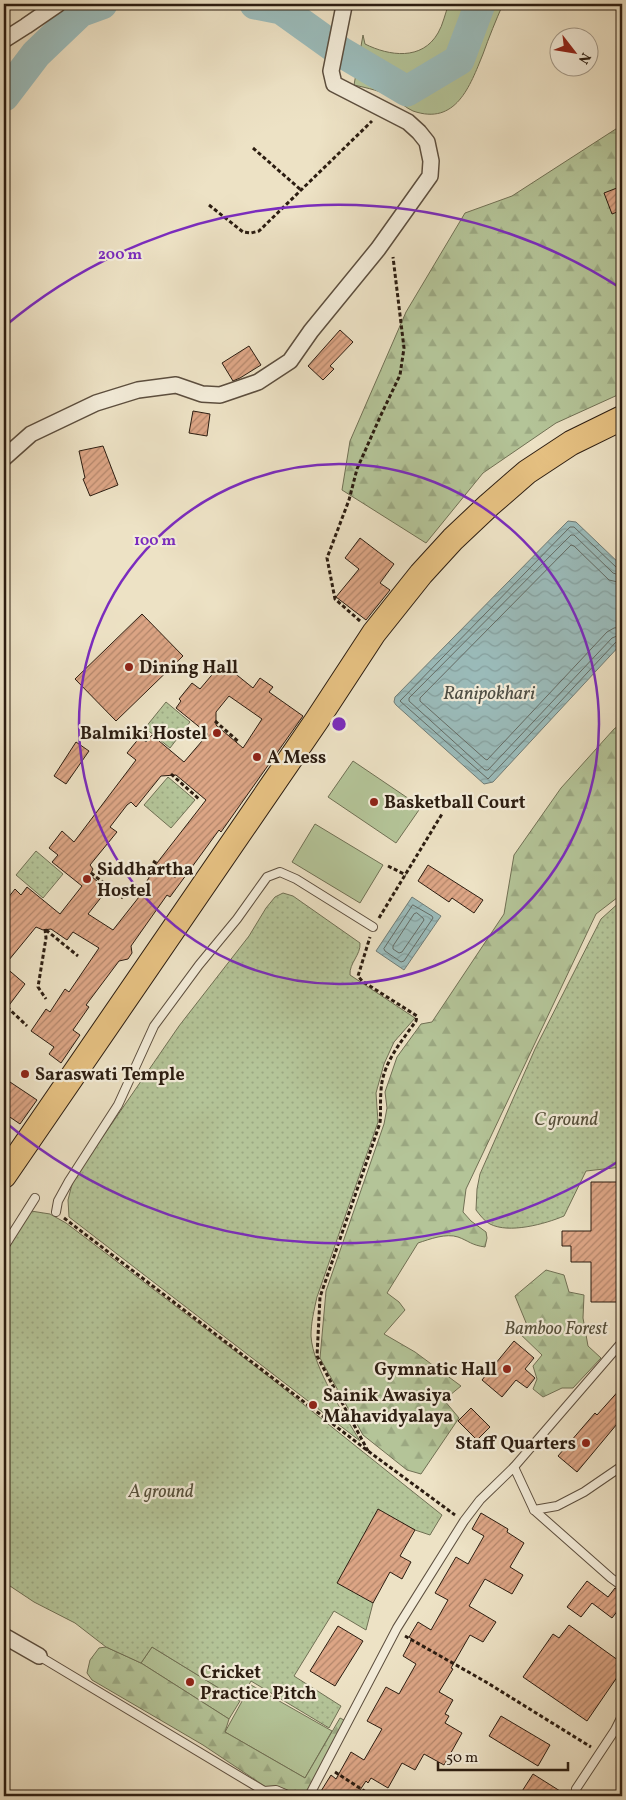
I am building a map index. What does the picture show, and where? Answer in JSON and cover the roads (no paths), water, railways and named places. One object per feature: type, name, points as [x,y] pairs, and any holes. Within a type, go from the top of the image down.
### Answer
[{"type":"main road","points":[[4,1176],[317,720],[374,633],[421,574],[489,504],[527,472],[571,443],[622,418]]},
{"type":"street","points":[[4,40],[58,4]]},
{"type":"street","points":[[4,458],[31,434],[96,403],[138,390],[176,385],[202,394],[220,395],[258,382],[290,361],[311,331],[378,249],[430,176],[431,161],[427,142],[408,122],[334,84],[331,71],[342,19],[344,6],[342,4]]},
{"type":"street","points":[[4,1636],[39,1656]]},
{"type":"lane","points":[[56,1212],[58,1201],[69,1181],[118,1105],[154,1026],[267,877],[280,872],[296,878],[373,926]]},
{"type":"lane","points":[[4,1247],[36,1198]]},
{"type":"lane","points":[[309,1796],[397,1628],[464,1521],[480,1500],[514,1467],[622,1342]]},
{"type":"lane","points":[[534,1510],[557,1506],[584,1492],[622,1466]]},
{"type":"lane","points":[[514,1467],[534,1510],[622,1586]]},
{"type":"lane","points":[[39,1656],[262,1794],[276,1790],[290,1796]]},
{"type":"lane","points":[[576,1789],[622,1716]]},
{"type":"water","name":"Ranipokhari","points":[[568,521],[576,522],[622,566],[622,643],[493,782],[484,784],[396,705],[394,702],[395,697]]},
{"type":"water","points":[[412,897],[441,916],[404,970],[376,951]]},
{"type":"waterway","points":[[4,96],[36,54],[80,12],[102,4]]},
{"type":"waterway","points":[[255,4],[281,9],[341,52],[407,91],[459,60],[480,4]]},
{"type":"place","name":"Dining Hall","points":[[129,667]]},
{"type":"place","name":"Balmiki Hostel","points":[[217,733]]},
{"type":"place","name":"A Mess","points":[[257,757]]},
{"type":"place","name":"Basketball Court","points":[[374,802]]},
{"type":"place","name":"Siddhartha Hostel","points":[[87,879]]},
{"type":"place","name":"Saraswati Temple","points":[[25,1074]]},
{"type":"place","name":"Gymnatic Hall","points":[[507,1369]]},
{"type":"place","name":"Sainik Awasiya Mahavidyalaya","points":[[313,1405]]},
{"type":"place","name":"Staff Quarters","points":[[586,1443]]},
{"type":"place","name":"Cricket Practice Pitch","points":[[190,1682]]},
{"type":"park label","name":"C ground","points":[[566,1119]]},
{"type":"park label","name":"Bamboo Forest","points":[[556,1328]]},
{"type":"park label","name":"A ground","points":[[161,1491]]}]
